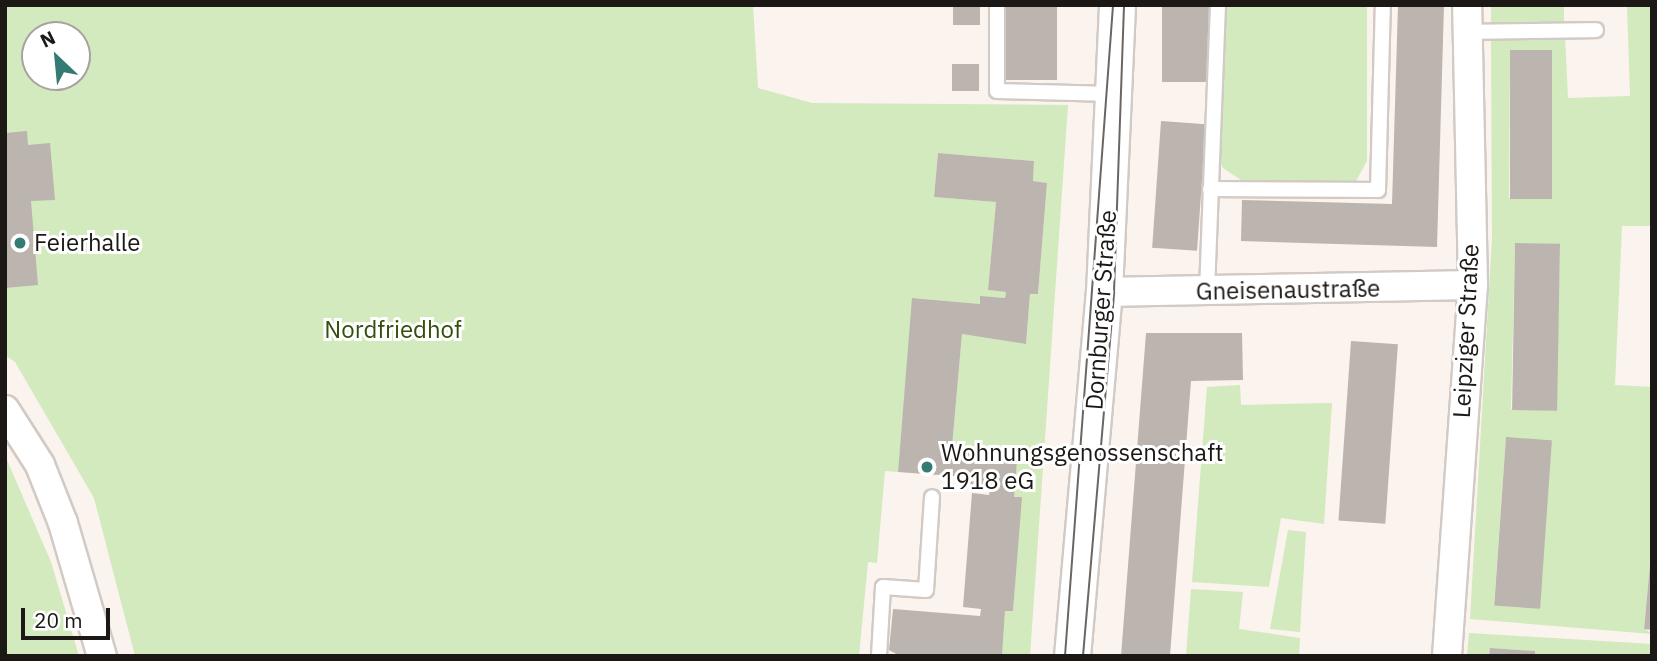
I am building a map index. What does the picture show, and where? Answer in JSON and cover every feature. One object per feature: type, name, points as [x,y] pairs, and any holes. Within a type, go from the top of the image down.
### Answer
[{"type":"street","name":"Dornburger Straße","points":[[1072,656],[1104,292],[1116,94],[1117,5]]},
{"type":"street","name":"Leipziger Straße","points":[[1447,656],[1473,285],[1468,18]]},
{"type":"street","name":"Gneisenaustraße","points":[[1104,292],[1473,285]]},
{"type":"street","points":[[5,410],[40,465],[63,523],[102,656]]},
{"type":"lane","points":[[997,5],[997,91],[1116,94]]},
{"type":"lane","points":[[1207,291],[1218,5]]},
{"type":"lane","points":[[1210,189],[1378,190],[1383,5]]},
{"type":"lane","points":[[1468,18],[1596,30]]},
{"type":"lane","points":[[879,656],[883,587],[926,590],[932,497]]},
{"type":"green space","name":"Nordfriedhof","points":[[5,5],[753,5],[758,88],[812,103],[1068,105],[1030,656],[1002,656],[1005,611],[1013,611],[1021,497],[1014,497],[1017,448],[952,447],[962,334],[1026,344],[1030,294],[1038,294],[1047,183],[1033,181],[1034,161],[938,153],[934,197],[996,202],[988,290],[1006,292],[1005,298],[980,297],[980,304],[913,298],[898,472],[885,471],[877,563],[868,562],[859,656],[135,656],[94,498],[15,362],[5,355]]},
{"type":"green space","points":[[1222,5],[1367,5],[1367,161],[1356,181],[1247,184],[1223,168],[1219,160]]},
{"type":"green space","points":[[1491,5],[1564,5],[1564,26],[1491,26]]},
{"type":"green space","points":[[1627,5],[1652,5],[1652,226],[1622,226],[1615,385],[1652,387],[1652,546],[1644,628],[1652,634],[1470,619],[1492,238],[1491,37],[1565,37],[1568,98],[1630,96]],"holes":[[[1510,50],[1552,50],[1551,199],[1509,198]],[[1515,244],[1560,245],[1556,410],[1511,409]],[[1506,438],[1552,440],[1494,605]]]},
{"type":"green space","points":[[1240,385],[1241,405],[1332,403],[1324,524],[1281,518],[1269,587],[1192,582],[1207,387]]},
{"type":"green space","points":[[7,460],[51,562],[79,656],[5,656]]},
{"type":"green space","points":[[1288,530],[1306,532],[1300,632],[1270,629]]},
{"type":"green space","points":[[1191,589],[1243,592],[1239,629],[1300,638],[1299,656],[1186,656]]},
{"type":"green space","points":[[1469,633],[1652,644],[1652,656],[1535,656],[1535,651],[1490,648],[1489,656],[1467,656]]},
{"type":"building","points":[[953,5],[980,5],[980,25],[953,25]]},
{"type":"building","points":[[1005,5],[1057,5],[1057,80],[1005,80]]},
{"type":"building","points":[[1162,5],[1211,5],[1211,82],[1162,82]]},
{"type":"building","points":[[1398,5],[1444,5],[1437,247],[1241,241],[1242,200],[1392,204]]},
{"type":"building","points":[[1510,50],[1552,50],[1552,199],[1510,199]]},
{"type":"building","points":[[952,64],[979,64],[979,91],[952,91]]},
{"type":"building","points":[[1161,121],[1206,124],[1197,251],[1152,248]]},
{"type":"building","name":"Feierhalle","points":[[27,131],[28,145],[50,143],[55,200],[31,201],[38,285],[5,288],[5,133]]},
{"type":"building","points":[[938,153],[1034,161],[1033,181],[1047,183],[1038,294],[1030,294],[1026,344],[962,334],[952,447],[1018,448],[1014,497],[1022,497],[1013,611],[1005,611],[1002,656],[900,656],[889,650],[893,609],[980,616],[981,609],[963,607],[972,493],[989,495],[990,489],[965,486],[966,477],[898,472],[912,298],[980,304],[980,296],[1005,298],[1006,292],[988,290],[996,202],[934,197]]},
{"type":"building","points":[[1515,243],[1560,244],[1557,411],[1512,410]]},
{"type":"building","points":[[1146,333],[1242,333],[1243,380],[1191,381],[1170,656],[1121,656]]},
{"type":"building","points":[[1351,341],[1398,344],[1385,524],[1338,521]]},
{"type":"building","points":[[1506,437],[1552,440],[1540,609],[1494,606]]},
{"type":"building","points":[[1652,565],[1652,630],[1644,629]]},
{"type":"building","points":[[1490,648],[1535,651],[1535,656],[1489,656]]},
{"type":"tram line","points":[[1065,656],[1113,5]]},
{"type":"tram line","points":[[1083,656],[1114,292],[1124,5]]},
{"type":"place","name":"Feierhalle","points":[[20,243]]},
{"type":"place","name":"Wohnungsgenossenschaft 1918 eG","points":[[927,467]]}]
